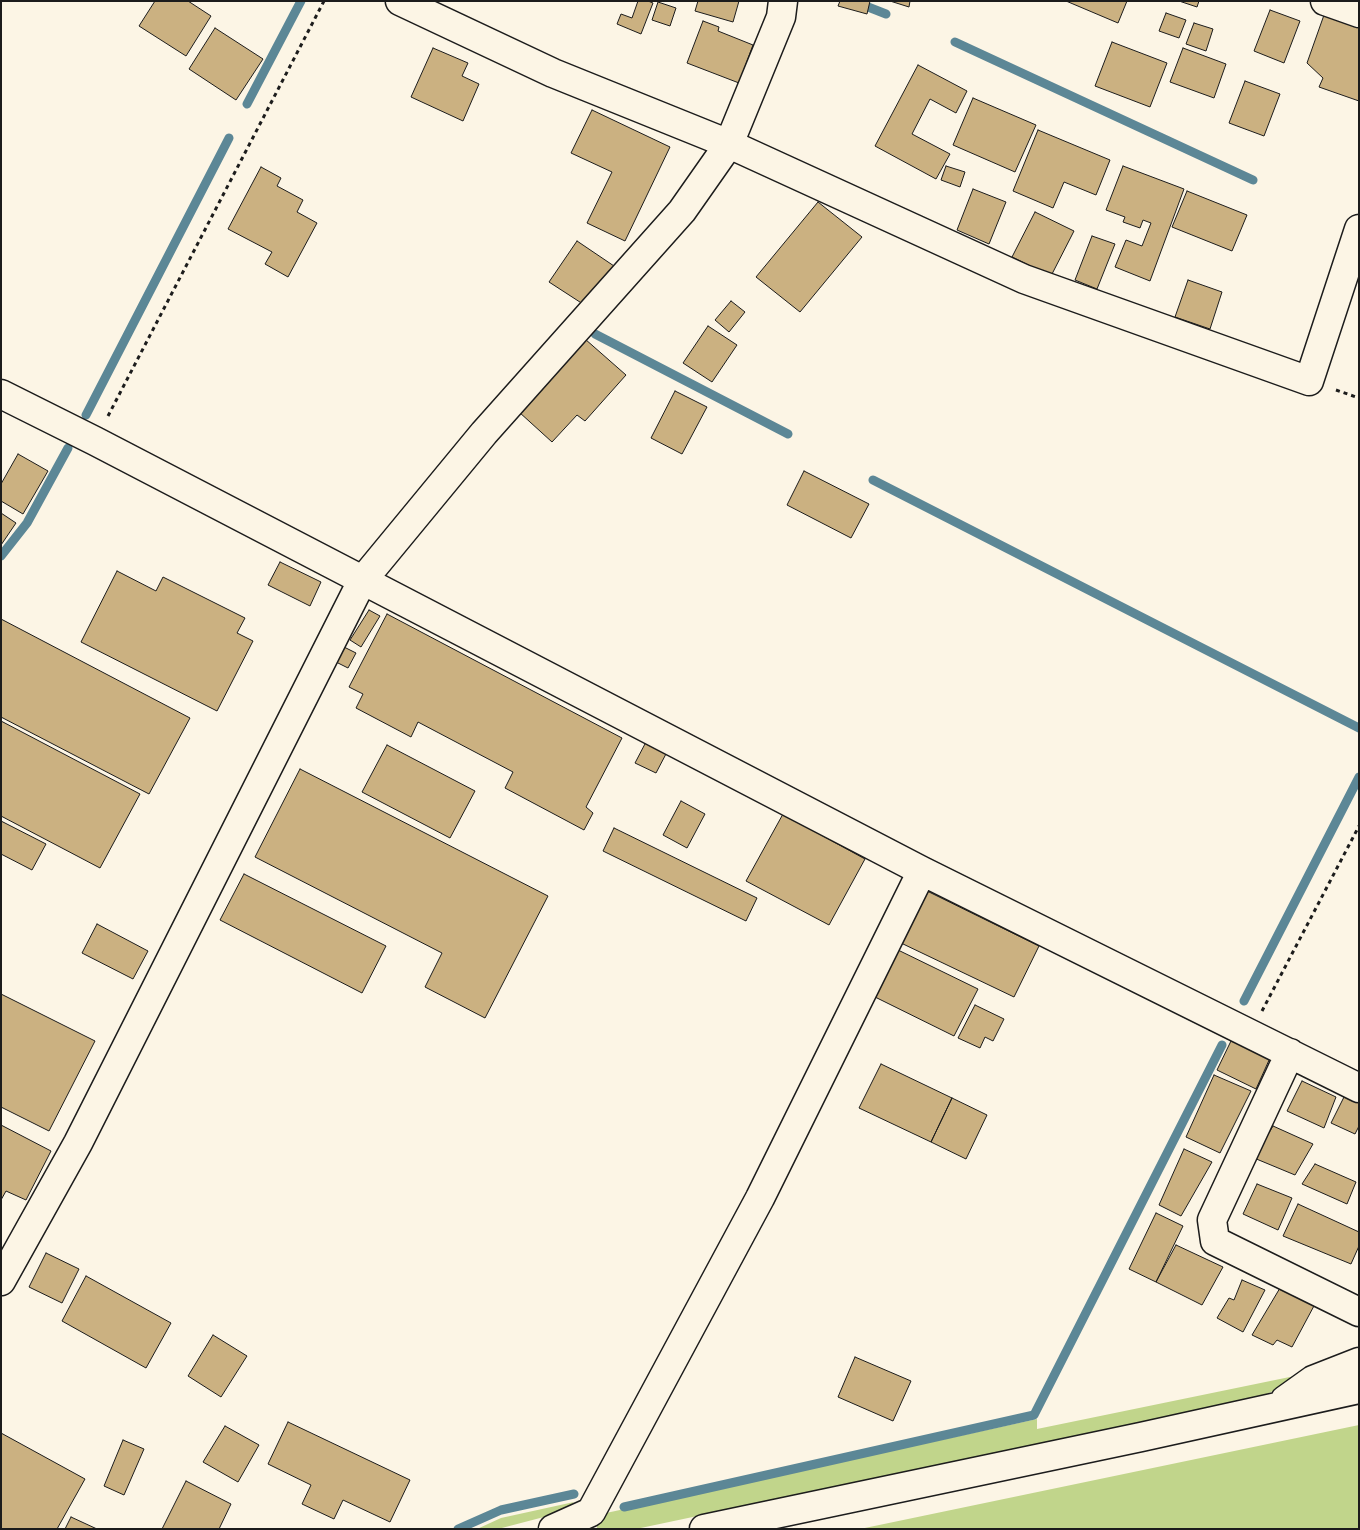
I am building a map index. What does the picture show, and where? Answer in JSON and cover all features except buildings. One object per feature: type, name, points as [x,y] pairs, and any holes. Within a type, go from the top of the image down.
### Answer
[{"type":"street","points":[[400,1],[553,73],[728,144],[1024,279],[1309,381],[1359,228]]},
{"type":"street","points":[[1,1281],[78,1143],[362,581],[484,432],[682,211],[728,144],[781,17],[783,1]]},
{"type":"street","points":[[1325,1],[1359,13]]},
{"type":"street","points":[[1,394],[922,871],[1359,1088]]},
{"type":"street","points":[[553,1529],[591,1512],[760,1198],[922,871]]},
{"type":"street","points":[[1290,1053],[1212,1220],[1215,1241],[1359,1312]]},
{"type":"street","points":[[1276,1407],[1313,1380],[1359,1362]]},
{"type":"street","points":[[704,1529],[1141,1438],[1359,1389]]},
{"type":"path","points":[[95,441],[324,1]]},
{"type":"path","points":[[1250,1033],[1359,826]]},
{"type":"green space","points":[[1314,1372],[1260,1397],[636,1529],[597,1529],[597,1515],[1037,1419],[1037,1429]]},
{"type":"green space","points":[[1359,1425],[1359,1529],[860,1529]]},
{"type":"green space","points":[[574,1502],[563,1512],[498,1529],[477,1529],[501,1518]]},
{"type":"waterway","points":[[247,104],[301,1]]},
{"type":"waterway","points":[[858,3],[886,14]]},
{"type":"waterway","points":[[955,42],[1253,180]]},
{"type":"waterway","points":[[86,415],[229,138]]},
{"type":"waterway","points":[[595,334],[788,434]]},
{"type":"waterway","points":[[1,556],[27,523],[68,448]]},
{"type":"waterway","points":[[873,480],[1359,728]]},
{"type":"waterway","points":[[1244,1001],[1359,777]]},
{"type":"waterway","points":[[624,1507],[1034,1415],[1222,1045]]},
{"type":"waterway","points":[[458,1529],[501,1510],[574,1494]]}]
